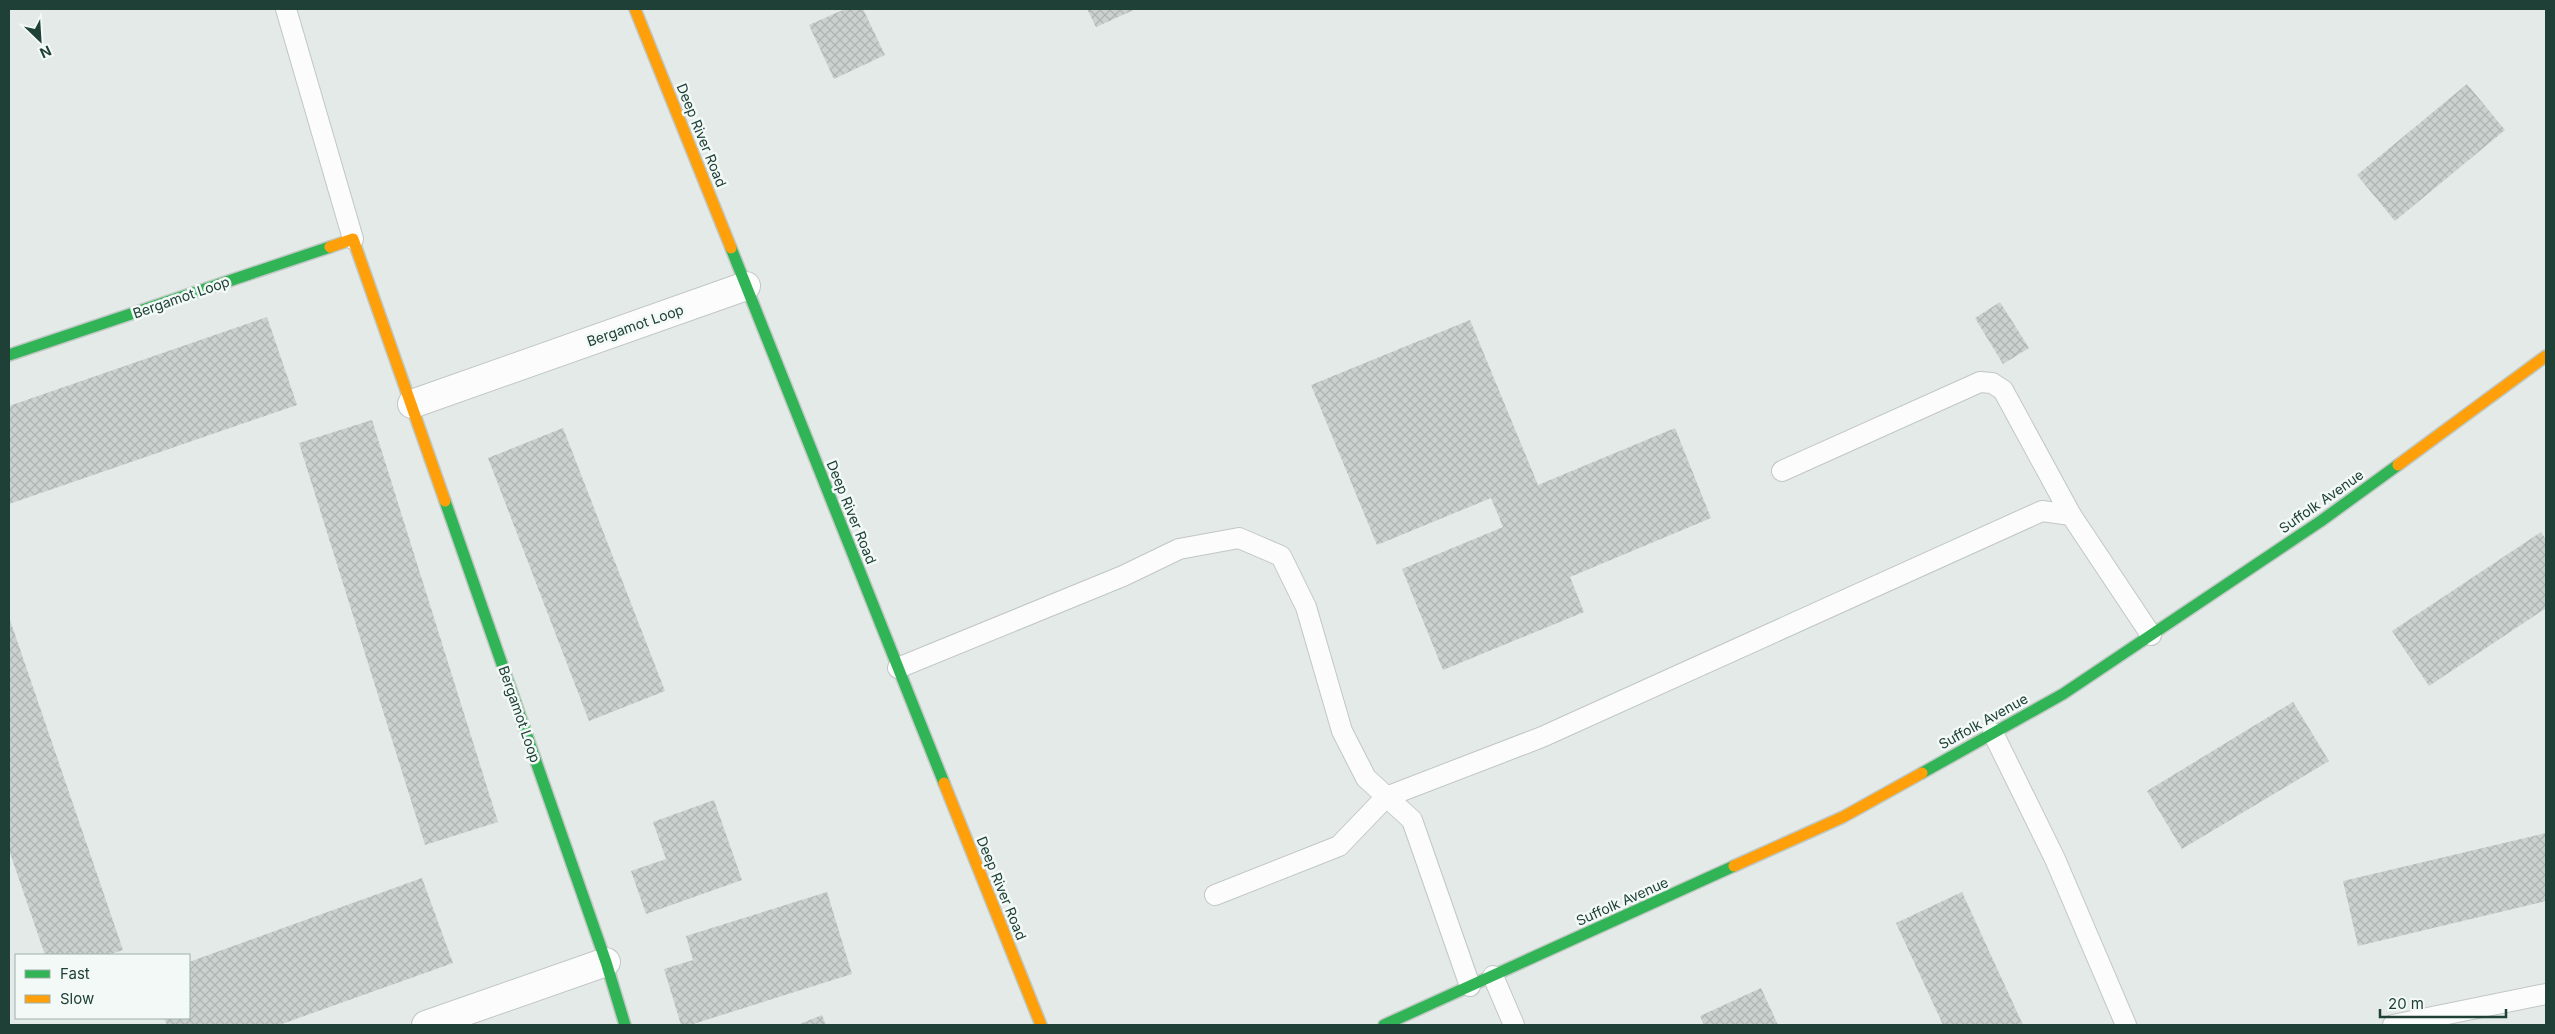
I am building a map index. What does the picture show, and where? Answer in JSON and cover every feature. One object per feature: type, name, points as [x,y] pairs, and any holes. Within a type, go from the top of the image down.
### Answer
[{"type":"street","name":"Deep River Road","points":[[635,9],[1041,1025]]},
{"type":"street","name":"Bergamot Loop","points":[[9,355],[354,239],[606,962],[625,1025]]},
{"type":"street","name":"Bergamot Loop","points":[[412,404],[746,286]]},
{"type":"street","name":"Suffolk Avenue","points":[[1384,1025],[1843,816],[2062,694],[2321,521],[2546,356]]},
{"type":"street","points":[[426,1025],[606,962]]},
{"type":"lane","name":"Bergamot Loop","points":[[286,9],[354,239]]},
{"type":"lane","points":[[1782,471],[1980,382],[1992,383],[2003,390],[2071,515],[2152,635]]},
{"type":"lane","points":[[1215,895],[1339,846],[1386,797],[1542,737],[2042,511],[2071,515]]},
{"type":"lane","points":[[898,668],[1123,576],[1179,549],[1239,538],[1281,556],[1306,608],[1342,731],[1366,778],[1412,820],[1470,986]]},
{"type":"lane","points":[[1993,733],[2055,859],[2126,1025]]},
{"type":"lane","points":[[1493,976],[1514,1025]]},
{"type":"lane","points":[[2393,1025],[2546,994]]},
{"type":"building","points":[[845,9],[863,9],[885,55],[834,79],[809,25]]},
{"type":"building","points":[[1087,9],[1136,9],[1096,27]]},
{"type":"building","points":[[2467,84],[2505,130],[2395,221],[2357,175]]},
{"type":"building","points":[[2000,302],[2029,348],[2003,364],[1975,318]]},
{"type":"building","points":[[267,317],[297,405],[9,504],[9,406]]},
{"type":"building","points":[[1470,320],[1538,485],[1675,428],[1711,518],[1570,577],[1584,612],[1443,670],[1402,569],[1503,527],[1491,498],[1377,545],[1311,385]]},
{"type":"building","points":[[372,420],[498,822],[425,845],[299,443]]},
{"type":"building","points":[[563,428],[665,691],[589,721],[488,458]]},
{"type":"building","points":[[2541,532],[2546,540],[2546,608],[2429,686],[2392,631]]},
{"type":"building","points":[[9,617],[123,950],[111,954],[45,954],[9,850]]},
{"type":"building","points":[[2293,702],[2329,761],[2182,849],[2147,791]]},
{"type":"building","points":[[714,800],[742,880],[646,914],[631,871],[666,859],[653,822]]},
{"type":"building","points":[[2546,833],[2546,901],[2358,946],[2343,881]]},
{"type":"building","points":[[422,878],[453,963],[279,1025],[167,1025],[164,1019],[190,1019],[190,962]]},
{"type":"building","points":[[827,892],[852,974],[690,1025],[681,1025],[664,969],[693,960],[686,936]]},
{"type":"building","points":[[1962,892],[2023,1025],[1943,1025],[1896,923]]},
{"type":"building","points":[[1761,988],[1778,1025],[1704,1025],[1700,1016]]},
{"type":"building","points":[[822,1015],[826,1025],[797,1025]]},
{"type":"traffic: fast","points":[[9,355],[330,247]]},
{"type":"traffic: fast","points":[[731,248],[944,783]]},
{"type":"traffic: fast","points":[[1922,773],[2063,694],[2321,521],[2398,465]]},
{"type":"traffic: fast","points":[[445,501],[606,962],[625,1025]]},
{"type":"traffic: fast","points":[[1384,1025],[1734,866]]},
{"type":"traffic: slow","points":[[635,9],[731,248]]},
{"type":"traffic: slow","points":[[330,247],[353,239],[445,501]]},
{"type":"traffic: slow","points":[[2398,465],[2546,356]]},
{"type":"traffic: slow","points":[[1734,866],[1843,817],[1922,773]]},
{"type":"traffic: slow","points":[[944,783],[1041,1025]]}]
